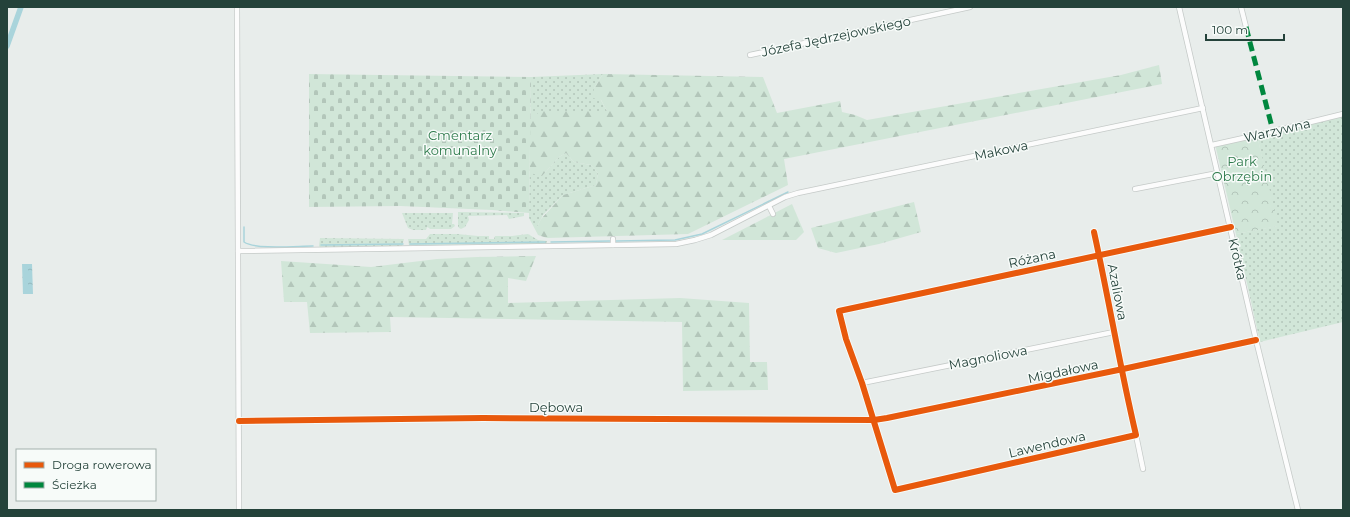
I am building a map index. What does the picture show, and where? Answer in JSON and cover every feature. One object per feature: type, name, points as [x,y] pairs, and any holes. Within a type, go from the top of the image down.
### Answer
[{"type":"street","points":[[237,7],[239,510]]},
{"type":"street","name":"Józefa Jędrzejowskiego","points":[[750,55],[970,7]]},
{"type":"street","name":"Krótka","points":[[1179,7],[1256,340],[1298,510]]},
{"type":"street","points":[[1241,7],[1246,27]]},
{"type":"street","name":"Makowa","points":[[238,251],[676,244],[711,235],[798,193],[1203,108]]},
{"type":"street","name":"Warzywna","points":[[1212,145],[1343,114]]},
{"type":"street","points":[[1135,189],[1218,173]]},
{"type":"street","points":[[769,206],[773,214]]},
{"type":"street","name":"Różana","points":[[862,383],[846,339],[838,311],[1231,227]]},
{"type":"street","name":"Azaliowa","points":[[1094,232],[1123,369]]},
{"type":"street","points":[[613,239],[613,245]]},
{"type":"street","name":"Magnoliowa","points":[[862,383],[1114,332]]},
{"type":"street","name":"Migdałowa","points":[[874,420],[1256,340]]},
{"type":"street","points":[[1123,369],[1143,468]]},
{"type":"street","points":[[862,383],[874,420]]},
{"type":"street","name":"Dębowa","points":[[239,421],[483,418],[874,420]]},
{"type":"street","name":"Lawendowa","points":[[874,420],[895,490],[1136,435]]},
{"type":"green space","points":[[1159,65],[1162,84],[784,159],[788,185],[688,234],[547,238],[538,235],[537,233],[537,227],[541,219],[563,195],[596,185],[598,173],[591,165],[574,162],[566,153],[559,157],[542,176],[530,173],[530,119],[541,111],[607,111],[601,100],[593,98],[594,88],[603,74],[763,77],[777,113],[840,101],[842,112],[867,120],[1121,75]]},
{"type":"green space","name":"Cmentarz komunalny","points":[[309,74],[531,77],[529,213],[400,206],[309,207]]},
{"type":"green space","points":[[603,74],[594,88],[607,111],[542,111],[542,176],[559,157],[566,153],[574,162],[591,165],[598,173],[596,185],[563,195],[543,215],[537,227],[537,233],[529,218],[531,77]]},
{"type":"green space","points":[[1343,115],[1343,322],[1260,342],[1236,234],[1277,226],[1257,135]]},
{"type":"green space","name":"Park Obrzębin","points":[[1257,135],[1278,226],[1236,234],[1215,144]]},
{"type":"green space","points":[[914,202],[921,232],[879,244],[836,253],[818,248],[811,228]]},
{"type":"green space","points":[[792,204],[804,232],[796,240],[722,240]]},
{"type":"green space","points":[[458,212],[524,213],[524,216],[509,219],[507,215],[468,216],[469,220],[465,227],[461,229],[458,226]]},
{"type":"green space","points":[[402,213],[453,213],[452,224],[455,226],[451,229],[430,229],[427,227],[426,230],[413,230],[408,228]]},
{"type":"green space","points":[[430,234],[489,236],[489,239],[494,239],[495,236],[528,234],[538,240],[547,241],[546,244],[409,245],[408,239],[426,239]]},
{"type":"green space","points":[[320,238],[404,239],[402,246],[321,248],[319,246]]},
{"type":"green space","points":[[536,256],[526,281],[508,278],[508,303],[680,298],[749,303],[750,362],[767,362],[768,390],[683,391],[682,322],[390,317],[391,332],[310,333],[307,302],[284,302],[281,261],[371,267],[437,259]]},
{"type":"water","points":[[22,264],[32,264],[33,294],[23,294]]},
{"type":"waterway","points":[[7,46],[21,7]]},
{"type":"waterway","points":[[616,241],[675,240],[702,234],[788,192]]},
{"type":"waterway","points":[[244,227],[244,242],[250,244],[267,247],[313,246]]},
{"type":"waterway","points":[[551,242],[610,241]]},
{"type":"waterway","points":[[410,244],[545,242]]},
{"type":"waterway","points":[[321,245],[403,244]]},
{"type":"marked path","points":[[1246,27],[1273,131]]},
{"type":"cycle path","points":[[1094,232],[1099,257],[1105,283],[1125,385],[1136,435],[895,490],[862,383],[846,339],[839,311],[1231,227]]},
{"type":"cycle path","points":[[239,421],[483,418],[874,420],[1256,340]]}]
